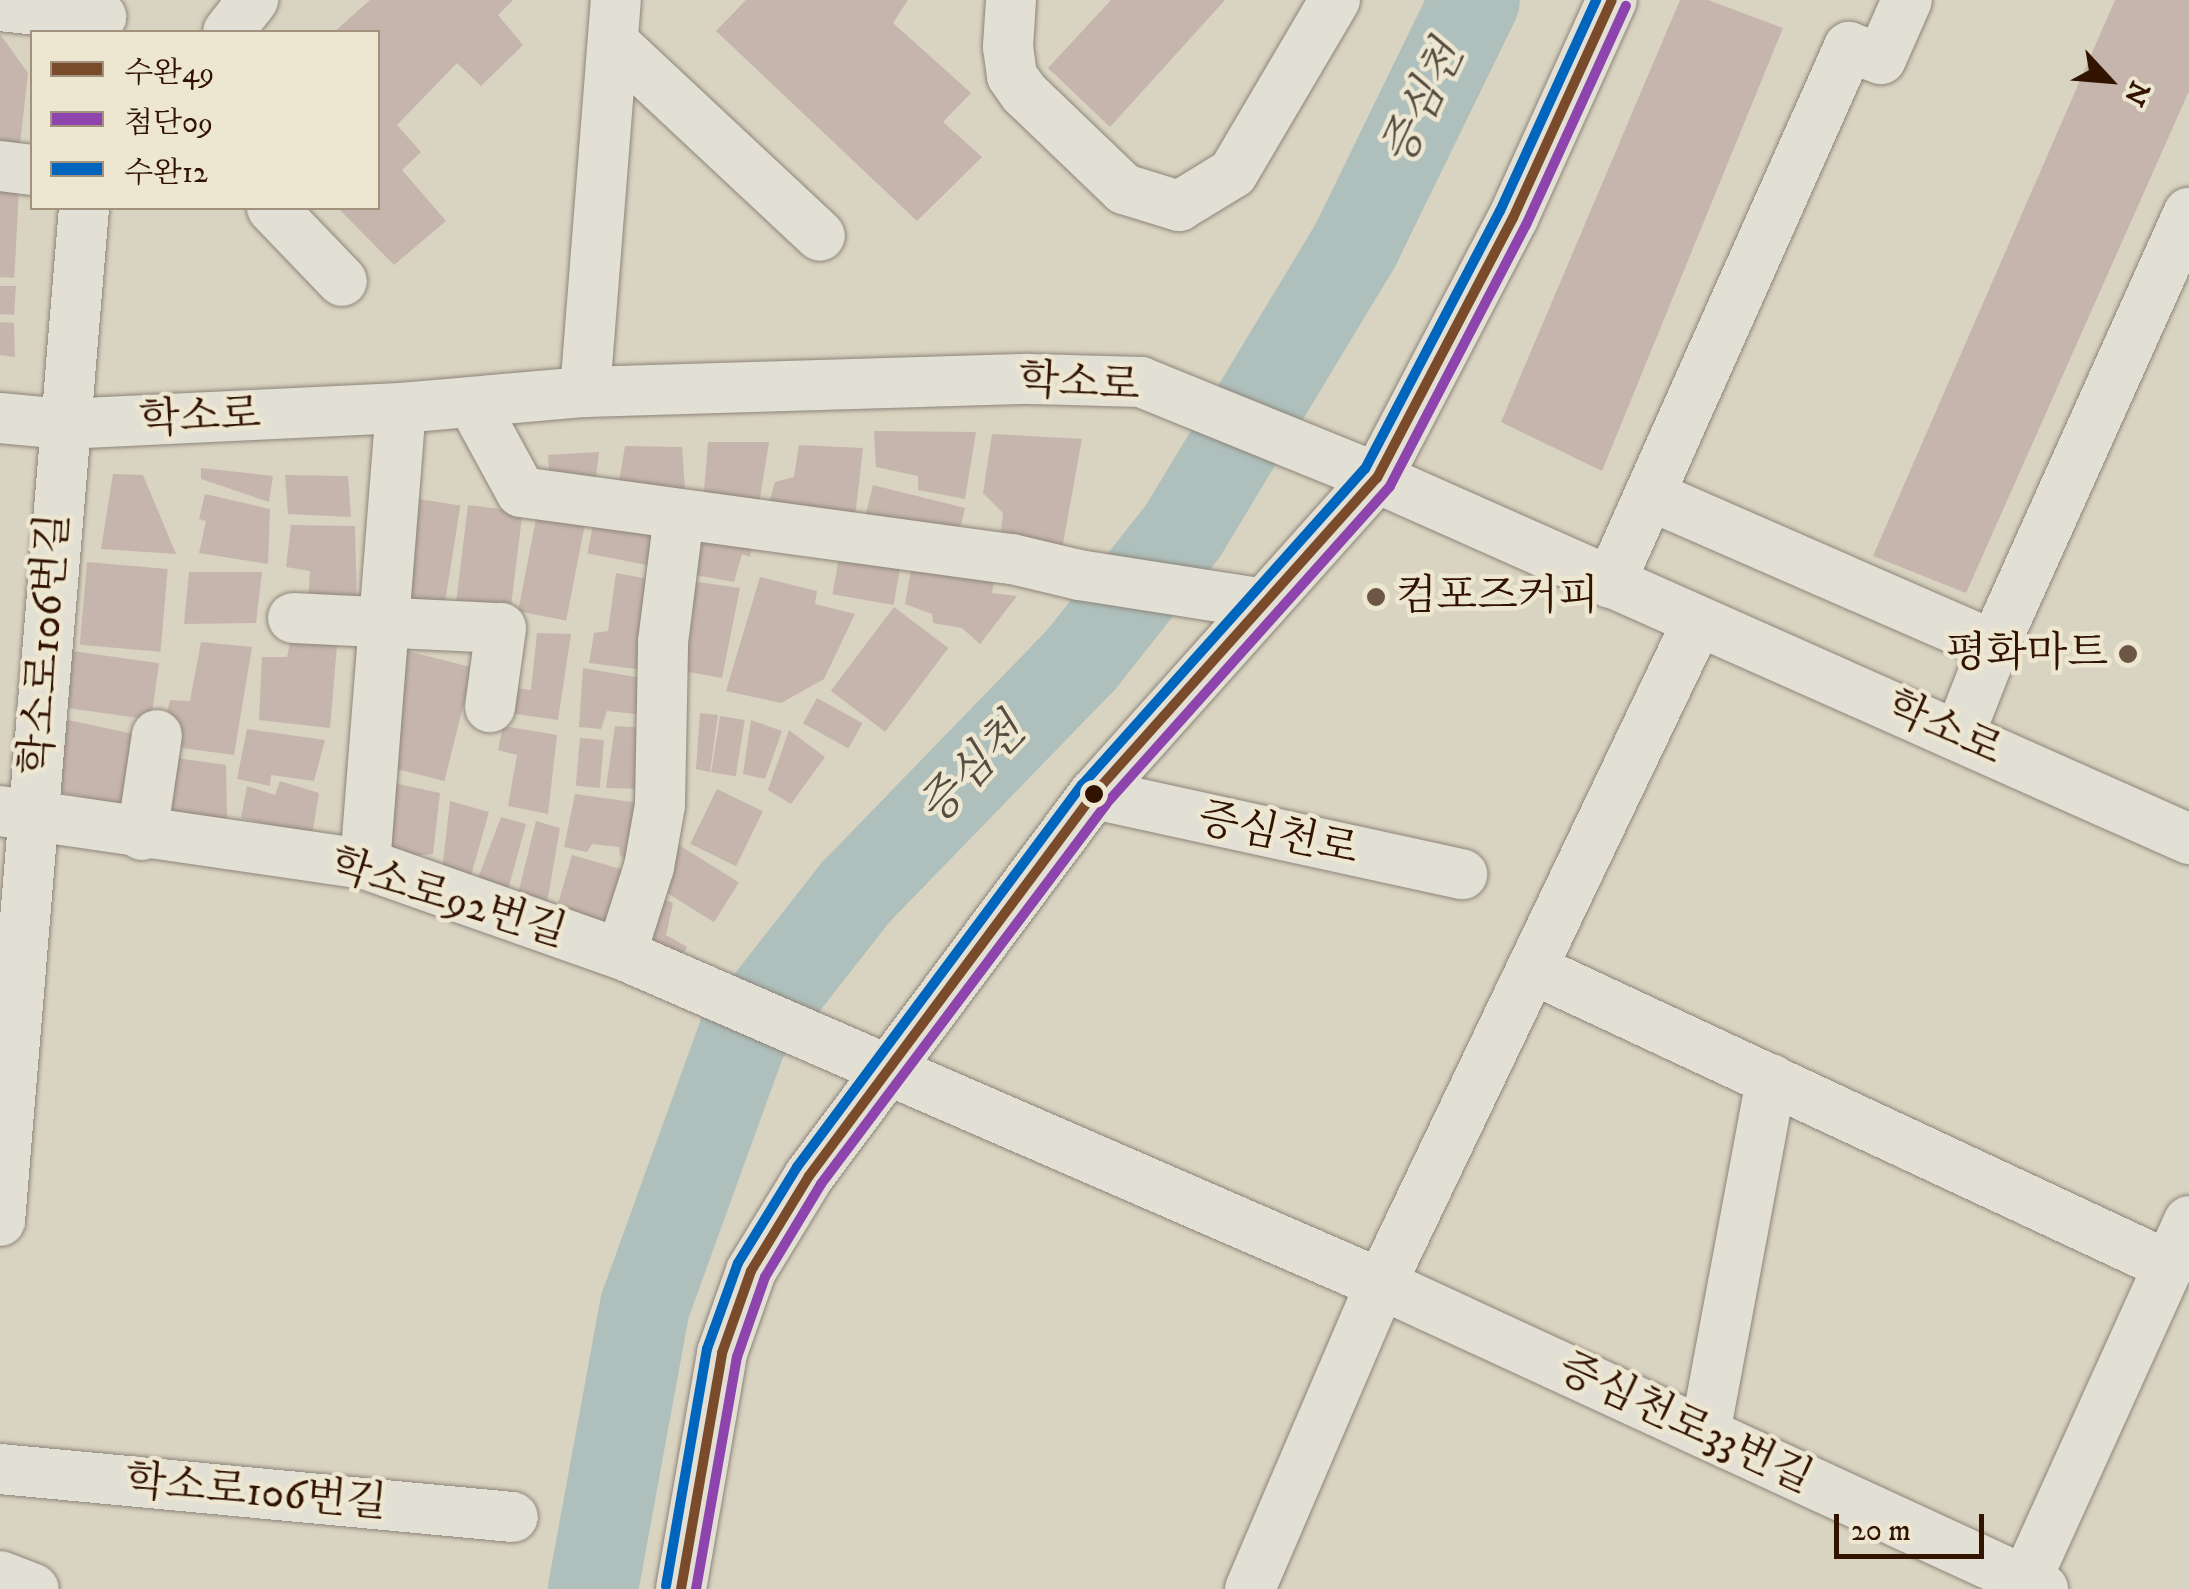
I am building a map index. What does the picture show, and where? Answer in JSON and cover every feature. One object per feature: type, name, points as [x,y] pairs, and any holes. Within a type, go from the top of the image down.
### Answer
[{"type":"street","points":[[230,30],[253,0]]},
{"type":"street","points":[[1011,0],[1008,46],[1012,76],[1024,93],[1124,189],[1179,206],[1233,173],[1335,0]]},
{"type":"street","points":[[681,1589],[722,1352],[751,1271],[809,1176],[1094,794],[1377,478],[1512,218],[1612,0]]},
{"type":"street","points":[[1610,583],[1849,47],[1881,58],[1907,0]]},
{"type":"street","points":[[0,6],[102,17]]},
{"type":"street","points":[[615,22],[820,236]]},
{"type":"street","points":[[584,392],[615,22]]},
{"type":"street","points":[[0,166],[30,170]]},
{"type":"street","name":"학소로106번길","points":[[0,1221],[17,812],[84,210]]},
{"type":"street","points":[[274,210],[342,281]]},
{"type":"street","points":[[1958,735],[1994,646],[2172,297],[2189,213]]},
{"type":"street","name":"학소로","points":[[0,418],[63,424],[401,408],[584,392],[1030,379],[1141,382],[1377,478],[2189,838]]},
{"type":"street","points":[[472,402],[521,492],[1012,558],[1079,575],[1264,604]]},
{"type":"street","points":[[365,864],[401,408]]},
{"type":"street","points":[[1649,495],[1994,646]]},
{"type":"street","points":[[621,954],[649,867],[660,805],[663,642],[679,515]]},
{"type":"street","points":[[293,618],[501,628],[490,707]]},
{"type":"street","points":[[1250,1589],[1382,1284],[1535,970],[1697,623]]},
{"type":"street","points":[[142,835],[157,735]]},
{"type":"street","name":"증심천로","points":[[1094,794],[1462,874]]},
{"type":"street","name":"학소로92번길","points":[[17,812],[142,835],[365,864],[621,954],[887,1071]]},
{"type":"street","points":[[1535,970],[2167,1265]]},
{"type":"street","name":"증심천로33번길","points":[[887,1071],[1382,1284],[2031,1586]]},
{"type":"street","points":[[1705,1433],[1786,1085]]},
{"type":"street","points":[[2031,1586],[2189,1221]]},
{"type":"street","name":"학소로106번길","points":[[0,1469],[513,1517]]},
{"type":"street","points":[[0,1576],[34,1589]]},
{"type":"building","points":[[370,0],[513,0],[498,15],[523,45],[481,86],[457,63],[397,125],[421,152],[402,170],[446,221],[394,265],[340,210],[380,210],[380,30],[336,30]]},
{"type":"building","points":[[746,0],[908,0],[893,23],[971,93],[943,122],[982,157],[917,221],[716,31]]},
{"type":"building","points":[[1111,0],[1225,0],[1110,127],[1048,68]]},
{"type":"building","points":[[1680,0],[1708,0],[1783,28],[1602,471],[1501,422]]},
{"type":"building","points":[[2115,0],[2189,0],[2189,91],[1966,593],[1873,556]]},
{"type":"building","points":[[0,34],[28,73],[19,153],[0,151]]},
{"type":"building","points":[[0,188],[19,189],[14,278],[0,277]]},
{"type":"building","points":[[0,286],[16,286],[14,315],[0,314]]},
{"type":"building","points":[[0,322],[14,323],[15,357],[0,355]]},
{"type":"building","points":[[874,431],[976,432],[965,499],[918,490],[918,476],[876,467]]},
{"type":"building","points":[[992,434],[1082,439],[1062,549],[1001,531],[1003,513],[983,493]]},
{"type":"building","points":[[708,442],[769,442],[758,510],[703,503]]},
{"type":"building","points":[[799,445],[863,448],[854,527],[767,511],[775,482],[794,477]]},
{"type":"building","points":[[625,446],[682,447],[686,503],[617,494]]},
{"type":"building","points":[[599,452],[596,477],[611,482],[550,488],[548,455]]},
{"type":"building","points":[[201,468],[273,476],[269,502],[201,479]]},
{"type":"building","points":[[113,474],[143,475],[176,554],[101,549]]},
{"type":"building","points":[[285,475],[348,476],[351,517],[288,514]]},
{"type":"building","points":[[873,485],[965,508],[955,548],[863,525]]},
{"type":"building","points":[[205,494],[270,509],[268,564],[199,553],[206,521],[199,519]]},
{"type":"building","points":[[406,497],[460,506],[442,624],[387,616]]},
{"type":"building","points":[[468,505],[523,512],[509,621],[455,614]]},
{"type":"building","points":[[537,514],[585,523],[566,621],[518,611]]},
{"type":"building","points":[[594,520],[659,533],[652,566],[588,553]]},
{"type":"building","points":[[291,525],[355,526],[357,608],[308,606],[310,571],[286,567]]},
{"type":"building","points":[[696,528],[754,537],[750,557],[742,554],[734,582],[678,572]]},
{"type":"building","points":[[841,546],[902,557],[894,605],[832,594]]},
{"type":"building","points":[[913,558],[996,569],[992,593],[1017,596],[980,644],[962,628],[933,623],[932,614],[905,604]]},
{"type":"building","points":[[87,562],[168,569],[160,652],[80,645]]},
{"type":"building","points":[[189,572],[262,572],[256,623],[184,624]]},
{"type":"building","points":[[616,573],[654,580],[644,670],[589,663],[594,633],[608,631]]},
{"type":"building","points":[[760,577],[817,591],[815,604],[855,614],[824,679],[781,703],[726,691]]},
{"type":"building","points":[[685,580],[740,588],[722,678],[683,671],[693,615],[678,613]]},
{"type":"building","points":[[894,607],[948,648],[885,732],[831,691]]},
{"type":"building","points":[[537,633],[571,634],[558,720],[509,713],[514,688],[531,690]]},
{"type":"building","points":[[291,639],[337,645],[330,728],[259,720],[262,657],[287,657]]},
{"type":"building","points":[[201,642],[252,647],[234,755],[160,745],[170,700],[190,701]]},
{"type":"building","points":[[58,649],[159,663],[151,720],[50,705]]},
{"type":"building","points":[[399,649],[473,667],[444,781],[371,763]]},
{"type":"building","points":[[583,668],[647,679],[644,715],[607,711],[601,729],[579,727]]},
{"type":"building","points":[[817,698],[862,723],[848,749],[803,723]]},
{"type":"building","points":[[700,713],[718,715],[710,772],[696,769]]},
{"type":"building","points":[[720,716],[745,720],[736,776],[711,772]]},
{"type":"building","points":[[54,717],[150,737],[135,808],[39,787]]},
{"type":"building","points":[[751,720],[782,731],[765,779],[743,774]]},
{"type":"building","points":[[503,726],[557,735],[548,814],[508,806],[517,755],[498,750]]},
{"type":"building","points":[[615,726],[646,728],[645,789],[606,788]]},
{"type":"building","points":[[247,729],[325,740],[314,781],[271,775],[270,786],[237,779]]},
{"type":"building","points":[[789,730],[825,757],[791,804],[768,790]]},
{"type":"building","points":[[580,738],[604,740],[600,788],[576,786]]},
{"type":"building","points":[[177,758],[226,765],[227,820],[158,812]]},
{"type":"building","points":[[280,781],[319,793],[312,835],[241,818],[247,786],[275,795]]},
{"type":"building","points":[[384,781],[440,793],[433,854],[413,856],[413,868],[378,841]]},
{"type":"building","points":[[717,789],[763,811],[736,866],[690,844]]},
{"type":"building","points":[[575,794],[654,805],[644,861],[620,856],[619,847],[592,844],[587,852],[564,847]]},
{"type":"building","points":[[450,801],[489,812],[469,883],[442,871]]},
{"type":"building","points":[[501,817],[526,824],[506,897],[475,886]]},
{"type":"building","points":[[536,821],[560,828],[546,909],[516,902]]},
{"type":"building","points":[[671,840],[739,882],[714,922],[646,880]]},
{"type":"building","points":[[572,855],[635,873],[617,937],[554,918]]},
{"type":"building","points":[[652,894],[673,903],[666,935],[687,947],[677,965],[633,941]]},
{"type":"waterway","name":"증심천","points":[[593,1589],[645,1306],[743,1036],[855,893],[1081,660],[1183,531],[1356,244],[1475,0]]},
{"type":"transit line","name":"수완12","points":[[666,1586],[707,1349],[738,1263],[797,1167],[1082,785],[1365,469],[1500,211],[1596,0]]},
{"type":"transit line","name":"수완49","points":[[681,1589],[722,1353],[751,1271],[809,1176],[1094,794],[1377,478],[1513,218],[1612,0]]},
{"type":"transit line","name":"첨단09","points":[[696,1589],[737,1357],[765,1277],[821,1184],[1106,804],[1390,486],[1526,225],[1626,6]]},
{"type":"place","name":"컴포즈커피","points":[[1376,597]]},
{"type":"place","name":"평화마트","points":[[2128,654]]}]
